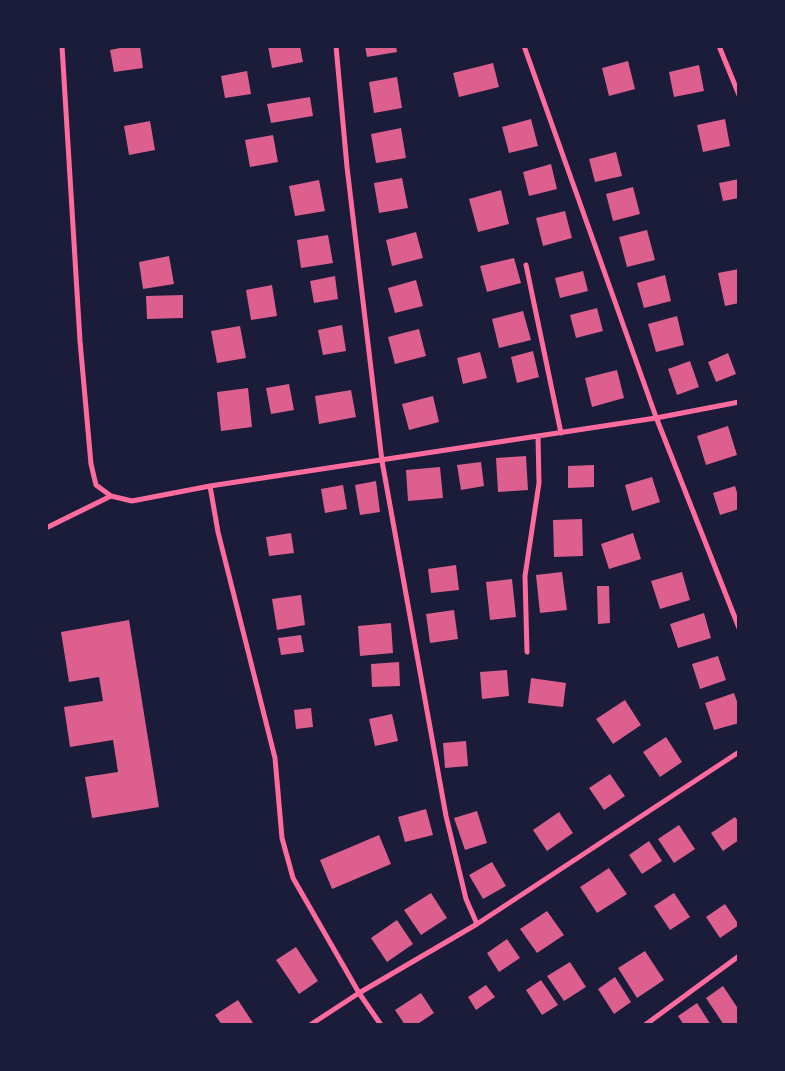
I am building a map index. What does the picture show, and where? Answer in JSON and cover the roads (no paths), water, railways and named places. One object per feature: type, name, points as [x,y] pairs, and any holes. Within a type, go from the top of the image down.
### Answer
[{"type":"street","points":[[62,46],[80,341],[91,464],[96,485],[111,496],[132,502],[210,486],[656,418],[739,402]]},
{"type":"street","points":[[336,46],[347,167],[382,461],[446,816],[466,899],[477,924]]},
{"type":"street","points":[[524,46],[656,418],[739,628]]},
{"type":"street","points":[[719,46],[739,96]]},
{"type":"street","points":[[526,265],[561,433]]},
{"type":"street","points":[[527,652],[525,576],[539,483],[538,436]]},
{"type":"street","points":[[210,486],[218,532],[275,758],[282,838],[293,878],[359,994],[381,1025]]},
{"type":"street","points":[[46,528],[111,496]]},
{"type":"street","points":[[310,1025],[477,924],[739,752]]},
{"type":"street","points":[[645,1025],[739,956]]}]
